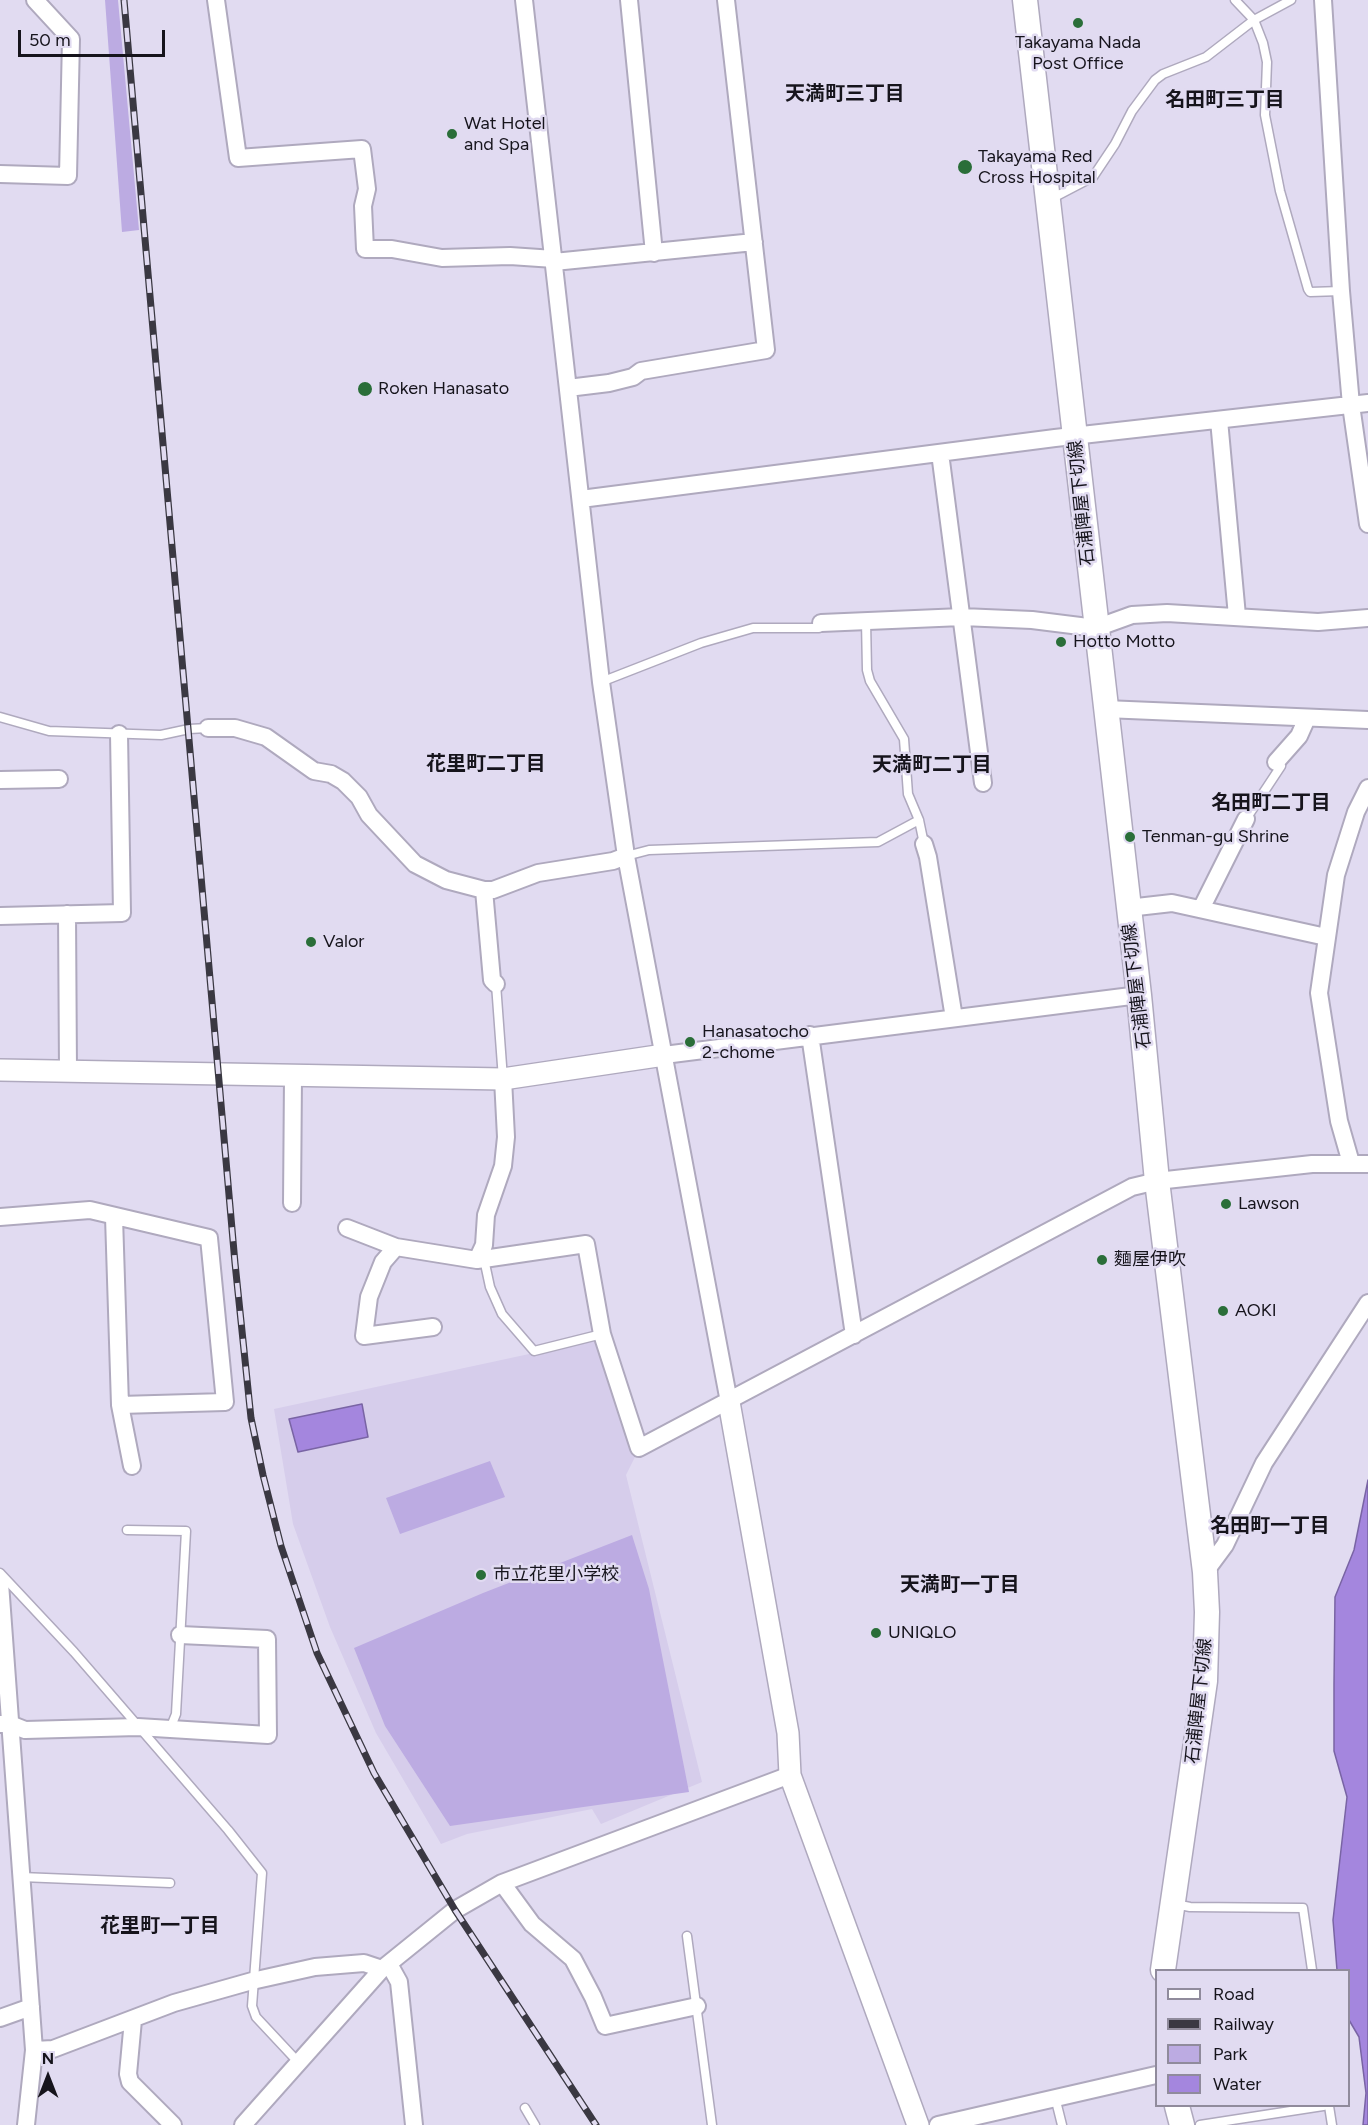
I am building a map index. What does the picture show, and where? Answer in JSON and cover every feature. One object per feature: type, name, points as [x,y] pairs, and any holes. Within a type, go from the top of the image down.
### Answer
[{"type":"main road","name":"石浦陣屋下切線","points":[[1025,0],[1139,995],[1157,1181],[1205,1572],[1207,1612],[1205,1681],[1163,1969]]},
{"type":"main road","points":[[1178,2107],[1182,2125]]},
{"type":"street","points":[[216,0],[238,158],[362,149],[367,189],[363,206],[366,249],[392,249],[442,258],[510,256],[554,261],[754,242]]},
{"type":"street","points":[[524,0],[601,682],[626,856],[729,1402],[788,1733],[790,1775],[918,2125]]},
{"type":"street","points":[[629,0],[654,253]]},
{"type":"street","points":[[568,388],[609,384],[633,377],[641,371],[766,350],[726,0]]},
{"type":"street","points":[[1323,0],[1341,291],[1360,404],[1368,524]]},
{"type":"street","points":[[0,174],[68,176],[71,39],[36,1]]},
{"type":"street","points":[[581,499],[1075,436],[1360,404]]},
{"type":"street","points":[[1219,420],[1237,616]]},
{"type":"street","points":[[940,453],[983,783]]},
{"type":"street","points":[[821,623],[962,617],[1032,620],[1096,628],[1132,615],[1177,613],[1318,622],[1368,618]]},
{"type":"street","points":[[1105,709],[1368,720]]},
{"type":"street","points":[[1276,762],[1299,736],[1307,718]]},
{"type":"street","points":[[208,728],[235,728],[266,737],[314,771],[331,774],[343,781],[359,797],[369,815],[415,864],[426,872],[446,880],[484,891],[493,890],[538,873],[613,861],[626,856]]},
{"type":"street","points":[[0,916],[122,913],[119,734]]},
{"type":"street","points":[[0,780],[60,779]]},
{"type":"street","points":[[347,1228],[396,1247],[481,1260],[586,1244],[602,1334],[639,1448],[1132,1186],[1157,1181],[1312,1164],[1360,1164],[1339,1121],[1319,993],[1336,876],[1356,812],[1368,788]]},
{"type":"street","points":[[1201,909],[1246,819]]},
{"type":"street","points":[[924,844],[954,1018]]},
{"type":"street","points":[[484,891],[487,943],[492,981],[496,984]]},
{"type":"street","points":[[1128,908],[1172,903],[1326,937]]},
{"type":"street","points":[[67,914],[69,1071]]},
{"type":"street","points":[[0,1070],[503,1079],[810,1035],[1139,995]]},
{"type":"street","points":[[810,1035],[854,1335]]},
{"type":"street","points":[[292,1203],[293,1077]]},
{"type":"street","points":[[481,1260],[486,1215],[503,1166],[506,1137],[503,1079]]},
{"type":"street","points":[[0,1217],[90,1210],[209,1238],[225,1402],[120,1405]]},
{"type":"street","points":[[114,1216],[120,1405],[132,1466]]},
{"type":"street","points":[[396,1247],[383,1262],[369,1297],[364,1336],[434,1327]]},
{"type":"street","points":[[1205,1572],[1225,1545],[1264,1463],[1368,1303]]},
{"type":"street","points":[[0,1583],[5,1724],[21,1877],[34,2050],[26,2125]]},
{"type":"street","points":[[5,1724],[25,1730],[138,1727],[268,1735],[267,1639],[180,1635]]},
{"type":"street","points":[[243,2125],[386,1966],[438,1922],[502,1883],[790,1775]]},
{"type":"street","points":[[502,1883],[532,1924],[573,1959],[605,2026],[697,2006]]},
{"type":"street","points":[[34,2050],[53,2049],[174,2003],[252,1981],[315,1967],[364,1963],[386,1966],[399,1982],[414,2125]]},
{"type":"street","points":[[0,2018],[31,2007]]},
{"type":"street","points":[[133,2020],[128,2074],[130,2082],[173,2125]]},
{"type":"street","points":[[938,2125],[1155,2074]]},
{"type":"lane","points":[[1235,0],[1254,20],[1267,62],[1265,115],[1280,191],[1308,289],[1310,292],[1341,291]]},
{"type":"lane","points":[[1048,200],[1093,177],[1115,144],[1132,111],[1155,80],[1163,74],[1206,57],[1254,20],[1291,0]]},
{"type":"lane","points":[[866,621],[865,656],[870,681],[904,739],[908,794],[919,820],[924,844]]},
{"type":"lane","points":[[601,682],[684,649],[753,628],[819,628],[821,623]]},
{"type":"lane","points":[[0,717],[50,731],[160,735],[208,728]]},
{"type":"lane","points":[[1246,819],[1281,766],[1276,762]]},
{"type":"lane","points":[[626,856],[649,850],[878,842],[919,820]]},
{"type":"lane","points":[[496,984],[503,1079]]},
{"type":"lane","points":[[481,1260],[502,1314],[534,1351],[602,1334]]},
{"type":"lane","points":[[127,1530],[186,1530],[176,1714],[170,1729]]},
{"type":"lane","points":[[0,1573],[74,1652],[228,1830],[262,1874],[252,1981],[252,2006],[256,2017],[299,2063]]},
{"type":"lane","points":[[21,1877],[170,1883]]},
{"type":"lane","points":[[1171,1904],[1190,1907],[1303,1908],[1312,1969]]},
{"type":"lane","points":[[687,1936],[711,2125]]},
{"type":"lane","points":[[1055,2097],[1062,2125]]},
{"type":"lane","points":[[1200,2125],[1317,2107]]},
{"type":"lane","points":[[1329,2107],[1332,2125]]},
{"type":"lane","points":[[525,2108],[535,2125]]},
{"type":"shaded area","name":"市立花里小学校","points":[[594,1340],[636,1455],[626,1475],[702,1782],[601,1824],[592,1809],[467,1834],[441,1844],[376,1733],[330,1627],[293,1524],[274,1409]]},
{"type":"green space","points":[[105,0],[118,0],[139,230],[122,232]]},
{"type":"green space","points":[[490,1461],[505,1497],[400,1534],[386,1498]]},
{"type":"green space","points":[[632,1535],[649,1589],[689,1792],[450,1826],[385,1726],[354,1648],[483,1593]]},
{"type":"water","points":[[362,1404],[368,1437],[298,1452],[289,1419]]},
{"type":"water","points":[[1368,1480],[1368,2125],[1363,2125],[1366,2093],[1359,2037],[1350,2022],[1350,1969],[1337,1969],[1333,1920],[1347,1797],[1334,1751],[1335,1597],[1354,1550]]},
{"type":"railway","points":[[124,0],[235,1263],[251,1418],[263,1475],[281,1546],[317,1653],[374,1773],[455,1910],[596,2125]]},
{"type":"place","name":"Takayama Nada Post Office","points":[[1078,23]]},
{"type":"place","name":"Wat Hotel and Spa","points":[[452,134]]},
{"type":"place","name":"Takayama Red Cross Hospital","points":[[965,167]]},
{"type":"place","name":"Roken Hanasato","points":[[365,389]]},
{"type":"place","name":"Hotto Motto","points":[[1061,642]]},
{"type":"place","name":"Tenman-gu Shrine","points":[[1130,837]]},
{"type":"place","name":"Valor","points":[[311,942]]},
{"type":"place","name":"Hanasatocho 2-chome","points":[[690,1042]]},
{"type":"place","name":"Lawson","points":[[1226,1204]]},
{"type":"place","name":"麵屋伊吹","points":[[1102,1260]]},
{"type":"place","name":"AOKI","points":[[1223,1311]]},
{"type":"place","name":"市立花里小学校","points":[[481,1575]]},
{"type":"place","name":"UNIQLO","points":[[876,1633]]},
{"type":"district","name":"天満町三丁目","points":[[845,94]]},
{"type":"district","name":"名田町三丁目","points":[[1225,100]]},
{"type":"district","name":"花里町二丁目","points":[[486,764]]},
{"type":"district","name":"天満町二丁目","points":[[932,765]]},
{"type":"district","name":"名田町二丁目","points":[[1271,803]]},
{"type":"district","name":"名田町一丁目","points":[[1270,1526]]},
{"type":"district","name":"天満町一丁目","points":[[960,1585]]},
{"type":"district","name":"花里町一丁目","points":[[160,1926]]}]
